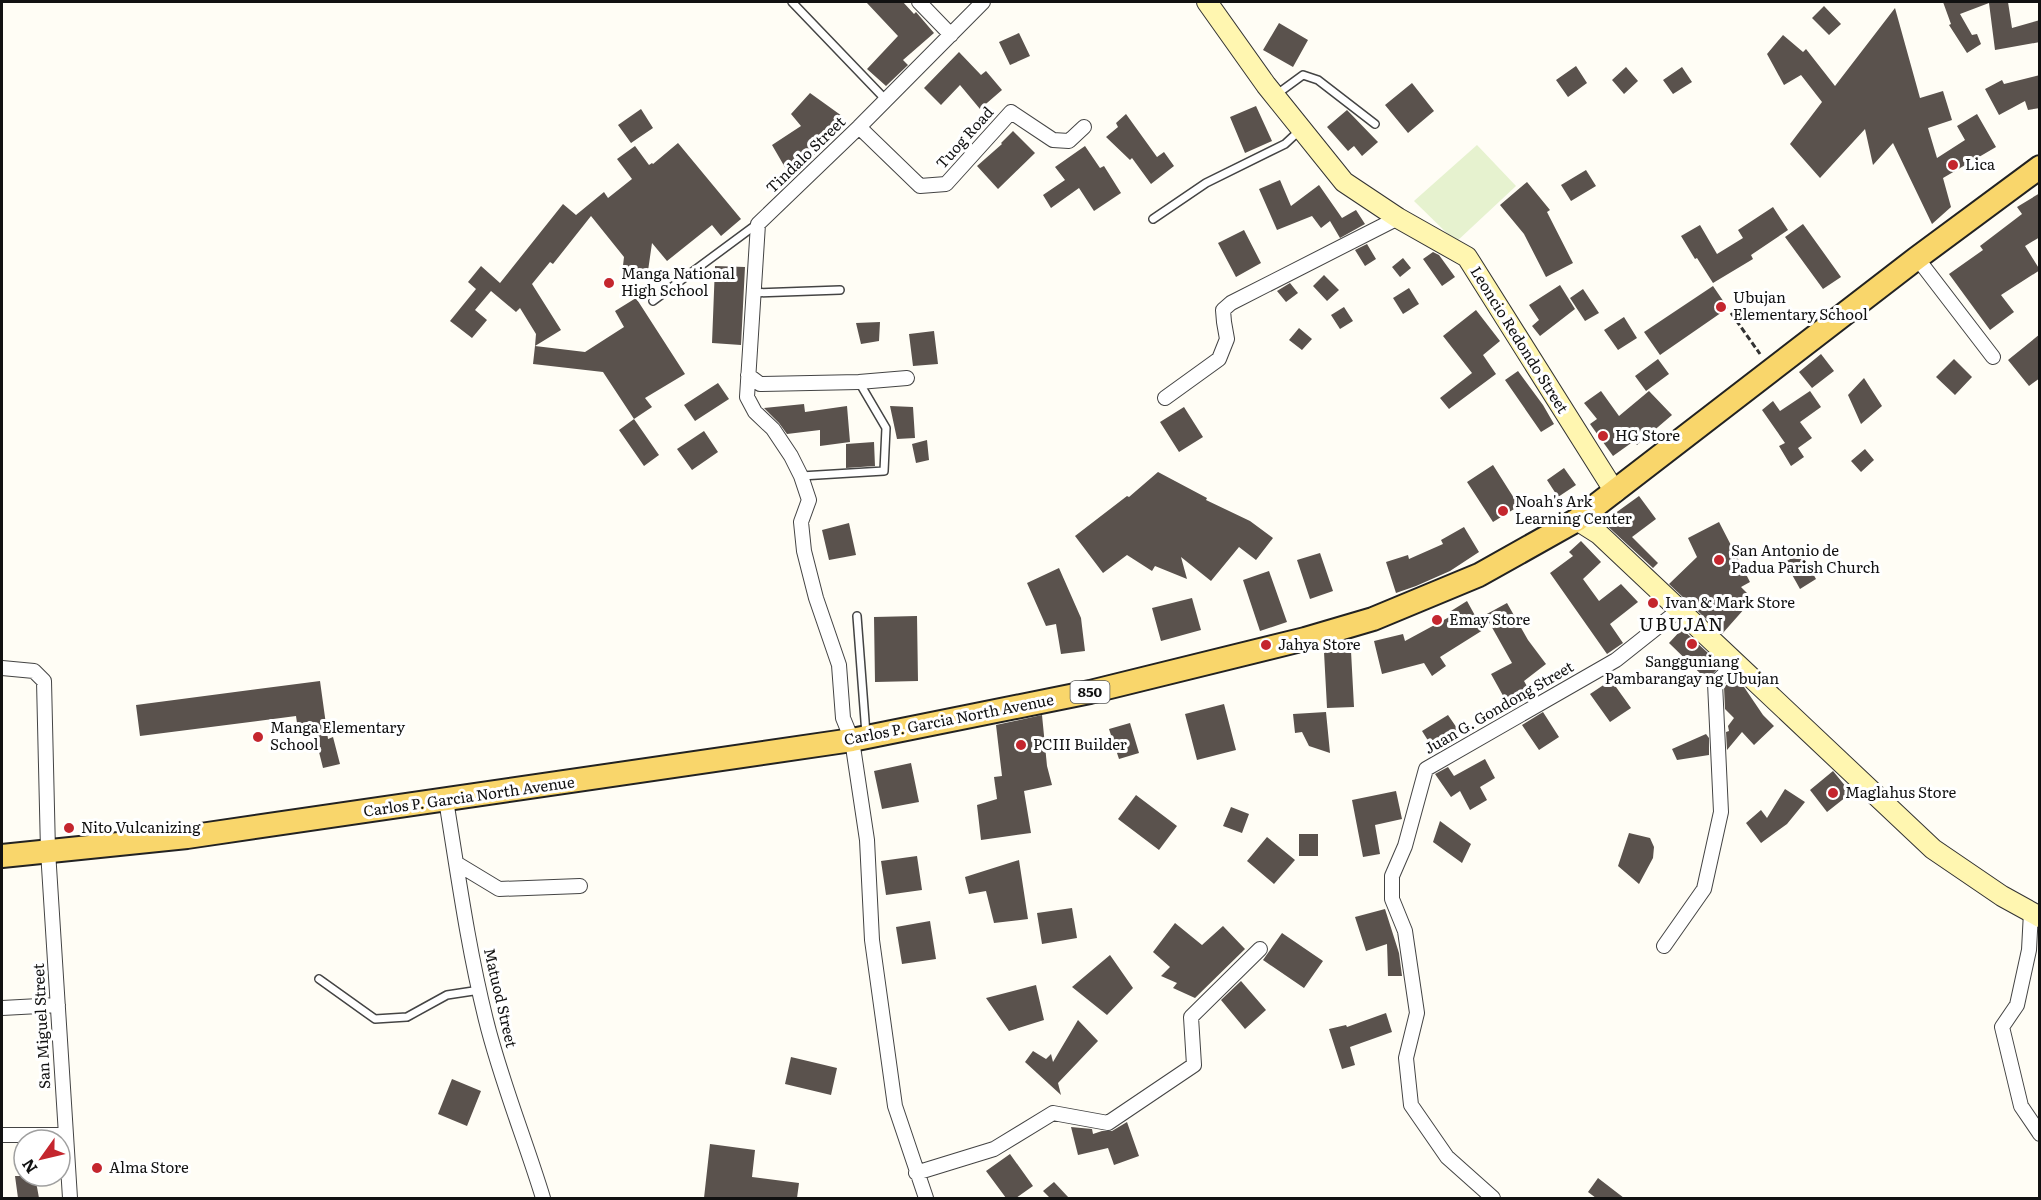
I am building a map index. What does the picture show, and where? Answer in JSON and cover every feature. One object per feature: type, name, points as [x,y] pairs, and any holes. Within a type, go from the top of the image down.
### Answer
[{"type":"main road","name":"Carlos P. Garcia North Avenue","points":[[2,855],[186,837],[859,738],[1090,692],[1305,639],[1373,619],[1479,575],[1577,520],[1917,258],[2040,167]]},
{"type":"street","points":[[919,2],[951,35]]},
{"type":"street","name":"Tindalo Street","points":[[758,224],[859,127],[983,2]]},
{"type":"street","name":"Leoncio Redondo Street","points":[[1207,2],[1275,95],[1344,182],[1398,218],[1467,257],[1615,492]]},
{"type":"street","name":"Tuog Road","points":[[859,127],[920,186],[946,184],[1011,112],[1053,140],[1069,141],[1084,127]]},
{"type":"street","points":[[1165,398],[1219,359],[1227,339],[1224,310],[1231,303],[1398,218]]},
{"type":"street","points":[[758,224],[747,397],[755,412],[773,429],[791,456],[809,500],[801,522],[804,551],[816,598],[840,665],[843,718],[859,738],[872,940],[895,1106],[926,1198]]},
{"type":"street","points":[[1917,258],[1993,357]]},
{"type":"street","points":[[748,375],[760,384],[859,382],[907,378]]},
{"type":"street","points":[[1577,520],[1599,534],[1934,849],[2002,896],[2035,915],[2017,1005],[2002,1027],[2021,1106],[2040,1134]]},
{"type":"street","name":"Juan G. Gondong Street","points":[[1492,1198],[1447,1157],[1412,1105],[1406,1058],[1417,1013],[1405,931],[1392,899],[1392,876],[1405,846],[1426,769],[1616,660],[1679,610]]},
{"type":"street","points":[[1664,946],[1704,889],[1721,812],[1715,683],[1736,663]]},
{"type":"street","name":"San Miguel Street","points":[[2,668],[34,671],[44,681],[48,851],[65,1128]]},
{"type":"street","name":"Matuod Street","points":[[446,800],[486,1020],[509,1100],[543,1198]]},
{"type":"street","points":[[456,863],[499,889],[580,886]]},
{"type":"street","points":[[916,1173],[994,1149],[1053,1113],[1108,1123],[1194,1065],[1191,1017],[1260,949]]},
{"type":"street","points":[[2,1008],[58,1005]]},
{"type":"lane","points":[[792,2],[886,100]]},
{"type":"lane","points":[[1275,95],[1303,75],[1318,80],[1375,124]]},
{"type":"lane","points":[[1153,219],[1206,183],[1285,144],[1302,129]]},
{"type":"lane","points":[[653,301],[758,224]]},
{"type":"lane","points":[[752,293],[840,290]]},
{"type":"lane","points":[[801,476],[884,471],[886,428],[859,382]]},
{"type":"lane","points":[[857,616],[859,738]]},
{"type":"lane","points":[[319,979],[375,1019],[407,1017],[447,995],[480,990]]},
{"type":"path","points":[[1731,313],[1772,370]]},
{"type":"green space","points":[[1477,145],[1516,186],[1456,242],[1414,201]]},
{"type":"building","points":[[866,2],[903,2],[914,14],[916,12],[934,33],[903,60],[908,65],[886,86],[867,69],[898,36]]},
{"type":"building","points":[[1943,2],[2008,2],[2012,28],[2040,20],[2040,42],[1995,50],[1989,3],[1960,14],[1972,35],[1977,34],[1981,44],[1967,53],[1949,25],[1951,24]]},
{"type":"building","points":[[1824,6],[1841,24],[1829,35],[1812,18]]},
{"type":"building","points":[[1895,8],[1920,98],[1943,91],[1952,120],[1928,128],[1937,158],[1965,140],[1957,126],[1977,114],[1996,147],[1943,178],[1951,207],[1932,224],[1893,143],[1873,165],[1865,129],[1820,178],[1790,144],[1822,102],[1801,75],[1784,85],[1767,54],[1783,35],[1803,52],[1806,49],[1835,86]]},
{"type":"building","points":[[1279,23],[1308,40],[1293,67],[1263,50]]},
{"type":"building","points":[[1019,33],[1030,56],[1010,65],[999,42]]},
{"type":"building","points":[[959,52],[981,75],[986,71],[1002,90],[980,109],[960,85],[941,105],[924,88]]},
{"type":"building","points":[[1576,66],[1587,83],[1568,97],[1556,80]]},
{"type":"building","points":[[1626,67],[1638,81],[1624,94],[1612,80]]},
{"type":"building","points":[[1682,67],[1692,82],[1673,94],[1663,80]]},
{"type":"building","points":[[2040,75],[2040,108],[2028,110],[2025,101],[1999,115],[1985,89],[2002,80],[2004,84]]},
{"type":"building","points":[[1412,83],[1434,111],[1408,133],[1385,105]]},
{"type":"building","points":[[810,93],[842,116],[827,132],[831,138],[813,156],[814,158],[790,176],[772,145],[801,126],[791,114]]},
{"type":"building","points":[[1256,106],[1272,141],[1245,153],[1230,117]]},
{"type":"building","points":[[641,109],[653,128],[631,143],[618,125]]},
{"type":"building","points":[[1347,110],[1378,142],[1362,156],[1354,146],[1348,151],[1327,127]]},
{"type":"building","points":[[1126,114],[1157,157],[1164,152],[1174,166],[1151,184],[1132,158],[1130,160],[1106,137],[1118,127],[1116,123]]},
{"type":"building","points":[[1013,131],[1035,153],[998,189],[977,166]]},
{"type":"building","points":[[678,143],[741,219],[721,236],[712,225],[667,261],[652,243],[647,278],[622,274],[624,257],[591,216],[553,264],[550,262],[532,284],[561,330],[535,346],[536,334],[520,308],[516,312],[491,291],[475,310],[487,320],[472,338],[450,321],[476,289],[468,282],[481,266],[500,283],[563,204],[576,215],[604,192],[608,198],[632,179],[617,159],[635,146],[649,165],[653,164]]},
{"type":"building","points":[[1085,146],[1100,168],[1104,166],[1121,193],[1094,211],[1079,188],[1051,208],[1043,195],[1065,180],[1055,167]]},
{"type":"building","points":[[1586,170],[1596,186],[1571,201],[1561,185]]},
{"type":"building","points":[[1280,180],[1291,206],[1319,185],[1342,218],[1356,210],[1365,224],[1340,238],[1330,221],[1321,228],[1312,216],[1277,230],[1259,189]]},
{"type":"building","points":[[1527,182],[1550,210],[1547,212],[1573,263],[1546,277],[1524,234],[1500,205]]},
{"type":"building","points":[[2040,193],[2040,237],[2025,246],[2040,270],[2001,295],[2014,312],[1990,330],[1949,274],[1983,250],[1980,246],[2022,214],[2017,207]]},
{"type":"building","points":[[1773,207],[1788,230],[1751,255],[1753,259],[1713,283],[1681,236],[1700,225],[1717,254],[1743,238],[1738,230]]},
{"type":"building","points":[[1803,224],[1841,277],[1823,289],[1785,237]]},
{"type":"building","points":[[1244,230],[1261,263],[1236,277],[1218,243]]},
{"type":"building","points":[[1367,244],[1376,259],[1365,266],[1355,250]]},
{"type":"building","points":[[1433,252],[1439,255],[1455,277],[1442,286],[1423,259]]},
{"type":"building","points":[[1403,258],[1411,268],[1400,277],[1392,267]]},
{"type":"building","points":[[715,266],[745,267],[741,345],[712,343]]},
{"type":"building","points":[[1324,275],[1339,290],[1327,301],[1313,286]]},
{"type":"building","points":[[1290,283],[1298,293],[1286,302],[1277,291]]},
{"type":"building","points":[[1560,285],[1575,309],[1540,336],[1532,326],[1539,320],[1529,305]]},
{"type":"building","points":[[1713,286],[1728,308],[1660,355],[1644,332]]},
{"type":"building","points":[[1409,288],[1419,304],[1403,314],[1393,298]]},
{"type":"building","points":[[1583,289],[1599,313],[1585,321],[1570,298]]},
{"type":"building","points":[[636,298],[685,374],[645,398],[652,407],[634,419],[603,372],[533,364],[535,346],[585,352],[624,327],[615,311]]},
{"type":"building","points":[[1344,307],[1353,321],[1340,329],[1331,315]]},
{"type":"building","points":[[1476,310],[1500,341],[1483,355],[1496,374],[1449,409],[1440,398],[1472,373],[1443,336]]},
{"type":"building","points":[[1624,317],[1637,338],[1618,350],[1604,330]]},
{"type":"building","points":[[880,322],[879,341],[861,344],[856,323]]},
{"type":"building","points":[[1299,328],[1312,339],[1302,350],[1289,340]]},
{"type":"building","points":[[934,331],[938,364],[913,366],[909,334]]},
{"type":"building","points":[[2040,334],[2040,378],[2029,386],[2008,360]]},
{"type":"building","points":[[1821,354],[1834,371],[1812,388],[1799,372]]},
{"type":"building","points":[[1658,359],[1669,374],[1646,391],[1635,376]]},
{"type":"building","points":[[1954,359],[1972,377],[1955,395],[1936,377]]},
{"type":"building","points":[[1518,371],[1554,424],[1541,432],[1505,380]]},
{"type":"building","points":[[1864,378],[1882,406],[1861,424],[1848,395]]},
{"type":"building","points":[[718,383],[729,399],[695,421],[684,405]]},
{"type":"building","points":[[1601,391],[1619,416],[1649,391],[1672,415],[1637,445],[1634,441],[1613,456],[1590,424],[1597,419],[1584,403]]},
{"type":"building","points":[[1810,391],[1821,407],[1800,422],[1812,438],[1798,448],[1804,457],[1791,466],[1779,446],[1785,443],[1762,410],[1773,401],[1780,411]]},
{"type":"building","points":[[804,404],[805,412],[847,406],[850,442],[820,446],[820,430],[787,434],[764,408]]},
{"type":"building","points":[[890,406],[913,407],[915,438],[897,439]]},
{"type":"building","points":[[1184,407],[1203,437],[1179,452],[1160,422]]},
{"type":"building","points":[[634,419],[659,455],[644,466],[619,430]]},
{"type":"building","points":[[704,431],[718,452],[692,470],[677,449]]},
{"type":"building","points":[[927,440],[929,460],[916,463],[912,444]]},
{"type":"building","points":[[874,442],[875,466],[846,468],[846,444]]},
{"type":"building","points":[[1865,449],[1874,460],[1861,472],[1851,461]]},
{"type":"building","points":[[1493,465],[1519,506],[1493,522],[1467,482]]},
{"type":"building","points":[[1564,468],[1576,485],[1558,497],[1547,480]]},
{"type":"building","points":[[1158,472],[1207,498],[1206,500],[1250,521],[1273,538],[1256,560],[1239,547],[1211,581],[1181,557],[1187,579],[1155,566],[1152,571],[1127,555],[1103,573],[1075,536],[1127,496],[1129,497]]},
{"type":"building","points":[[1639,496],[1656,519],[1632,537],[1658,563],[1653,568],[1603,522]]},
{"type":"building","points":[[1719,522],[1750,582],[1741,587],[1753,599],[1722,634],[1669,584],[1697,557],[1688,538]]},
{"type":"building","points":[[849,523],[856,555],[829,560],[822,530]]},
{"type":"building","points":[[1464,527],[1479,552],[1450,571],[1396,593],[1386,562],[1408,555],[1409,559],[1443,544],[1441,540]]},
{"type":"building","points":[[1581,541],[1601,562],[1583,579],[1599,601],[1621,584],[1638,602],[1610,624],[1623,643],[1607,654],[1550,573],[1573,556],[1569,552]]},
{"type":"building","points":[[1320,553],[1333,591],[1310,599],[1297,560]]},
{"type":"building","points":[[1801,553],[1816,579],[1800,589],[1785,562]]},
{"type":"building","points":[[1059,568],[1081,618],[1085,651],[1061,654],[1056,624],[1046,626],[1027,583]]},
{"type":"building","points":[[1269,571],[1287,622],[1260,631],[1243,580]]},
{"type":"building","points":[[1192,598],[1201,630],[1161,641],[1152,608]]},
{"type":"building","points":[[1467,601],[1483,630],[1440,657],[1446,666],[1432,676],[1424,663],[1382,674],[1374,641],[1403,634],[1405,641],[1453,615],[1451,611]]},
{"type":"building","points":[[1507,603],[1528,640],[1546,664],[1524,681],[1533,697],[1511,710],[1491,674],[1512,663],[1485,615]]},
{"type":"building","points":[[917,616],[918,681],[875,682],[874,617]]},
{"type":"building","points":[[1682,629],[1721,665],[1707,680],[1669,643]]},
{"type":"building","points":[[1351,651],[1354,707],[1327,708],[1324,652]]},
{"type":"building","points":[[1734,678],[1744,687],[1763,715],[1774,726],[1754,745],[1742,732],[1727,750],[1726,732],[1729,731],[1728,726],[1734,718],[1725,709],[1724,687]]},
{"type":"building","points":[[1611,680],[1631,708],[1610,722],[1590,694]]},
{"type":"building","points":[[320,681],[328,739],[333,737],[340,764],[323,768],[313,728],[298,730],[296,716],[140,736],[136,705]]},
{"type":"building","points":[[1224,704],[1236,750],[1197,760],[1185,714]]},
{"type":"building","points":[[1326,712],[1330,753],[1309,746],[1302,732],[1295,733],[1293,714]]},
{"type":"building","points":[[1543,712],[1559,737],[1539,750],[1522,725]]},
{"type":"building","name":"PCIII Builder","points":[[1042,715],[1047,766],[1052,785],[1024,791],[1031,833],[981,840],[977,805],[997,799],[994,777],[1002,776],[996,725]]},
{"type":"building","points":[[1448,715],[1461,734],[1434,750],[1422,731]]},
{"type":"building","points":[[1130,723],[1139,753],[1119,759],[1109,729]]},
{"type":"building","points":[[1706,734],[1709,738],[1709,755],[1677,760],[1672,749]]},
{"type":"building","points":[[1485,759],[1495,778],[1480,787],[1487,800],[1470,810],[1460,791],[1451,797],[1435,774],[1448,767],[1454,776]]},
{"type":"building","points":[[911,763],[919,802],[882,809],[874,771]]},
{"type":"building","points":[[1833,771],[1851,793],[1827,812],[1810,790]]},
{"type":"building","points":[[1785,789],[1805,802],[1787,824],[1761,843],[1746,823],[1761,810],[1767,818]]},
{"type":"building","points":[[1396,791],[1402,819],[1375,825],[1380,854],[1363,857],[1352,800]]},
{"type":"building","points":[[1136,795],[1177,826],[1159,850],[1118,819]]},
{"type":"building","points":[[1231,807],[1249,814],[1242,833],[1223,826]]},
{"type":"building","points":[[1440,821],[1471,844],[1462,863],[1433,842]]},
{"type":"building","points":[[1629,833],[1650,838],[1654,847],[1653,858],[1639,884],[1618,866]]},
{"type":"building","points":[[1299,834],[1318,834],[1318,856],[1299,856]]},
{"type":"building","points":[[1267,837],[1295,860],[1274,884],[1247,861]]},
{"type":"building","points":[[917,856],[922,890],[886,895],[881,861]]},
{"type":"building","points":[[1019,860],[1028,919],[994,923],[986,891],[969,894],[965,877]]},
{"type":"building","points":[[1072,908],[1077,938],[1042,944],[1037,913]]},
{"type":"building","points":[[1385,909],[1399,953],[1402,976],[1388,976],[1387,944],[1366,951],[1355,917]]},
{"type":"building","points":[[930,921],[936,959],[902,964],[896,927]]},
{"type":"building","points":[[1175,923],[1202,945],[1223,926],[1245,949],[1195,998],[1173,988],[1177,983],[1161,976],[1170,967],[1153,952]]},
{"type":"building","points":[[1282,933],[1323,961],[1304,988],[1263,960]]},
{"type":"building","points":[[1110,955],[1133,988],[1107,1015],[1072,987]]},
{"type":"building","points":[[1241,981],[1266,1010],[1245,1029],[1221,1000]]},
{"type":"building","points":[[1036,985],[1044,1020],[1009,1031],[986,998]]},
{"type":"building","points":[[1386,1013],[1392,1032],[1350,1047],[1355,1065],[1342,1069],[1329,1029],[1346,1025],[1347,1027]]},
{"type":"building","points":[[1078,1020],[1098,1041],[1058,1083],[1061,1095],[1025,1062],[1033,1051],[1046,1059],[1051,1054],[1053,1062]]},
{"type":"building","points":[[791,1057],[837,1068],[831,1095],[785,1084]]},
{"type":"building","points":[[452,1079],[481,1091],[467,1126],[438,1114]]},
{"type":"building","points":[[1127,1122],[1139,1156],[1114,1165],[1108,1148],[1078,1155],[1071,1127],[1092,1129],[1093,1134],[1112,1131]]},
{"type":"building","points":[[710,1144],[755,1150],[752,1177],[799,1183],[797,1198],[704,1198]]},
{"type":"building","points":[[1010,1154],[1033,1186],[1016,1198],[1006,1198],[986,1171]]},
{"type":"building","points":[[1598,1178],[1624,1198],[1596,1198],[1588,1192]]},
{"type":"building","points":[[1054,1182],[1069,1198],[1050,1198],[1043,1191]]},
{"type":"building","points":[[17,1188],[37,1188],[39,1198],[18,1198]]},
{"type":"place","name":"Lica","points":[[1953,165]]},
{"type":"place","name":"Manga National High School","points":[[609,283]]},
{"type":"place","name":"Ubujan Elementary School","points":[[1721,307]]},
{"type":"place","name":"HG Store","points":[[1603,436]]},
{"type":"place","name":"Noah's Ark Learning Center","points":[[1503,511]]},
{"type":"place","name":"San Antonio de Padua Parish Church","points":[[1719,560]]},
{"type":"place","name":"Ivan & Mark Store","points":[[1653,603]]},
{"type":"place","name":"Emay Store","points":[[1437,620]]},
{"type":"place","name":"Sangguniang Pambarangay ng Ubujan","points":[[1692,644]]},
{"type":"place","name":"Jahya Store","points":[[1266,645]]},
{"type":"place","name":"Manga Elementary School","points":[[258,737]]},
{"type":"place","name":"PCIII Builder","points":[[1021,745]]},
{"type":"place","name":"Maglahus Store","points":[[1833,793]]},
{"type":"place","name":"Nito Vulcanizing","points":[[69,828]]},
{"type":"place","name":"Alma Store","points":[[97,1168]]},
{"type":"district","name":"UBUJAN","points":[[1682,625]]}]
